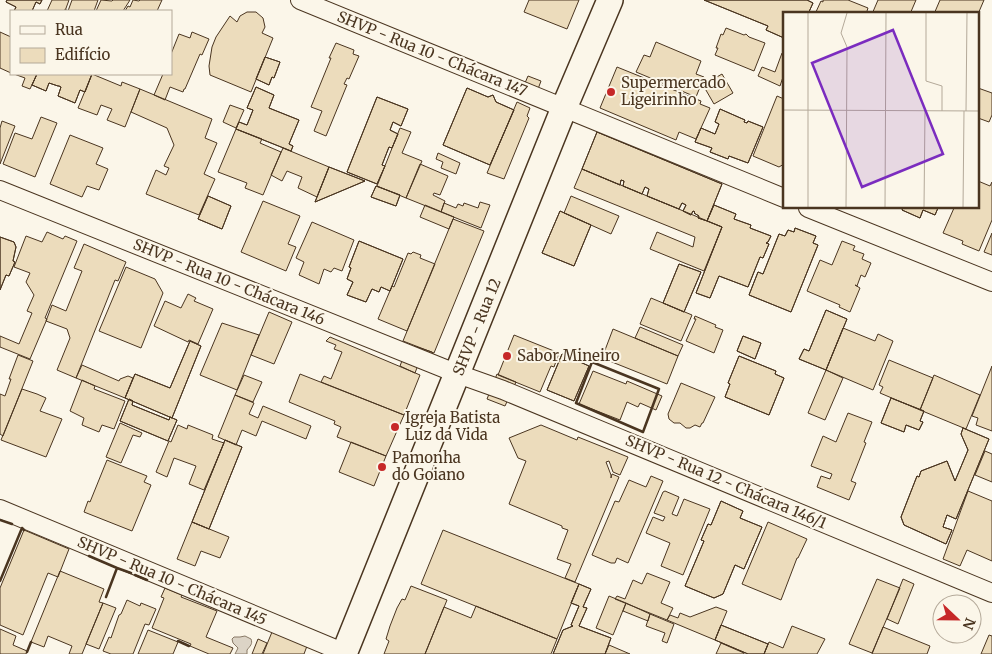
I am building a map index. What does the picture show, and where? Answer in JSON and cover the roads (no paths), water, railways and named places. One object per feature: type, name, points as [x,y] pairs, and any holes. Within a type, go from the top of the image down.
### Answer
[{"type":"street","name":"SHVP - Rua 10 - Chácara 147","points":[[300,0],[783,198]]},
{"type":"street","name":"SHVP - Rua 12","points":[[344,653],[564,108],[610,0]]},
{"type":"street","name":"SHVP - Rua 10 - Chácara 146","points":[[0,190],[458,374]]},
{"type":"street","points":[[810,209],[992,282]]},
{"type":"street","name":"SHVP - Rua 12 - Chácara 146/1","points":[[458,374],[503,390],[992,593]]},
{"type":"street","name":"SHVP - Rua 10 - Chácara 145","points":[[0,509],[344,653]]},
{"type":"place","name":"Supermercado Ligeirinho","points":[[611,92]]},
{"type":"place","name":"Sabor Mineiro","points":[[507,356]]},
{"type":"place","name":"Igreja Batista Luz da Vida","points":[[395,427]]},
{"type":"place","name":"Pamonha do Goiano","points":[[382,467]]}]
